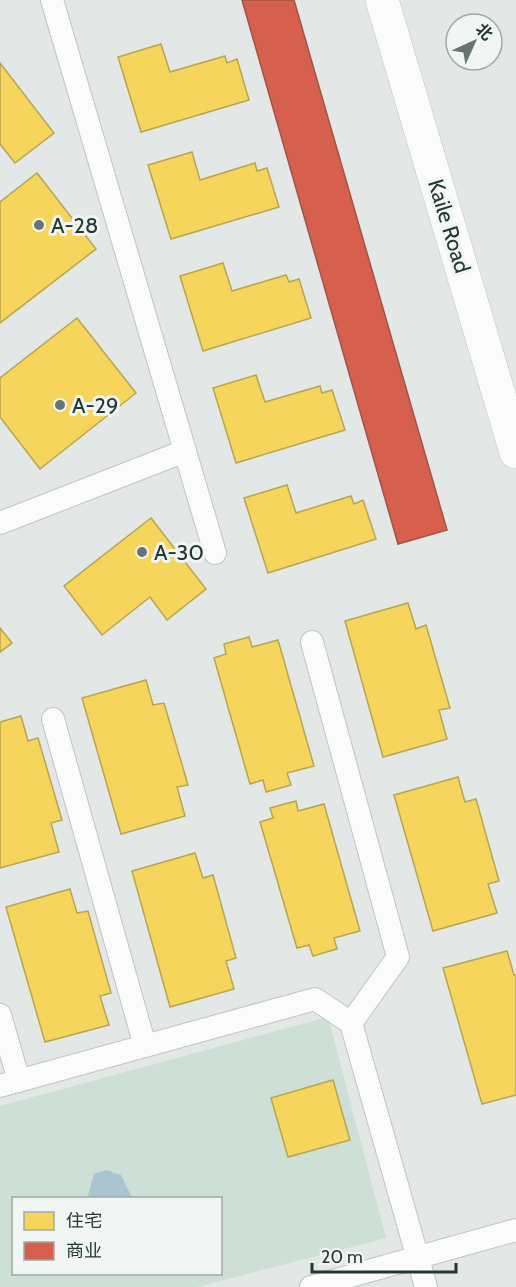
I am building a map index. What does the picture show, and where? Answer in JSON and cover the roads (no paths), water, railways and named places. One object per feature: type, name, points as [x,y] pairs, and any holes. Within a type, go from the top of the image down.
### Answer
[{"type":"street","name":"Kaile Road","points":[[382,0],[516,452]]},
{"type":"lane","points":[[52,0],[215,553]]},
{"type":"lane","points":[[0,523],[185,451]]},
{"type":"lane","points":[[312,642],[398,957],[351,1023]]},
{"type":"lane","points":[[53,719],[145,1046]]},
{"type":"lane","points":[[0,1015],[9,1084],[315,999],[351,1023],[426,1287]]},
{"type":"lane","points":[[311,1287],[516,1230]]},
{"type":"water","points":[[106,1170],[121,1175],[132,1197],[88,1197],[94,1174]]},
{"type":"place","name":"A-28","points":[[39,225]]},
{"type":"place","name":"A-29","points":[[60,405]]},
{"type":"place","name":"A-30","points":[[142,552]]}]
